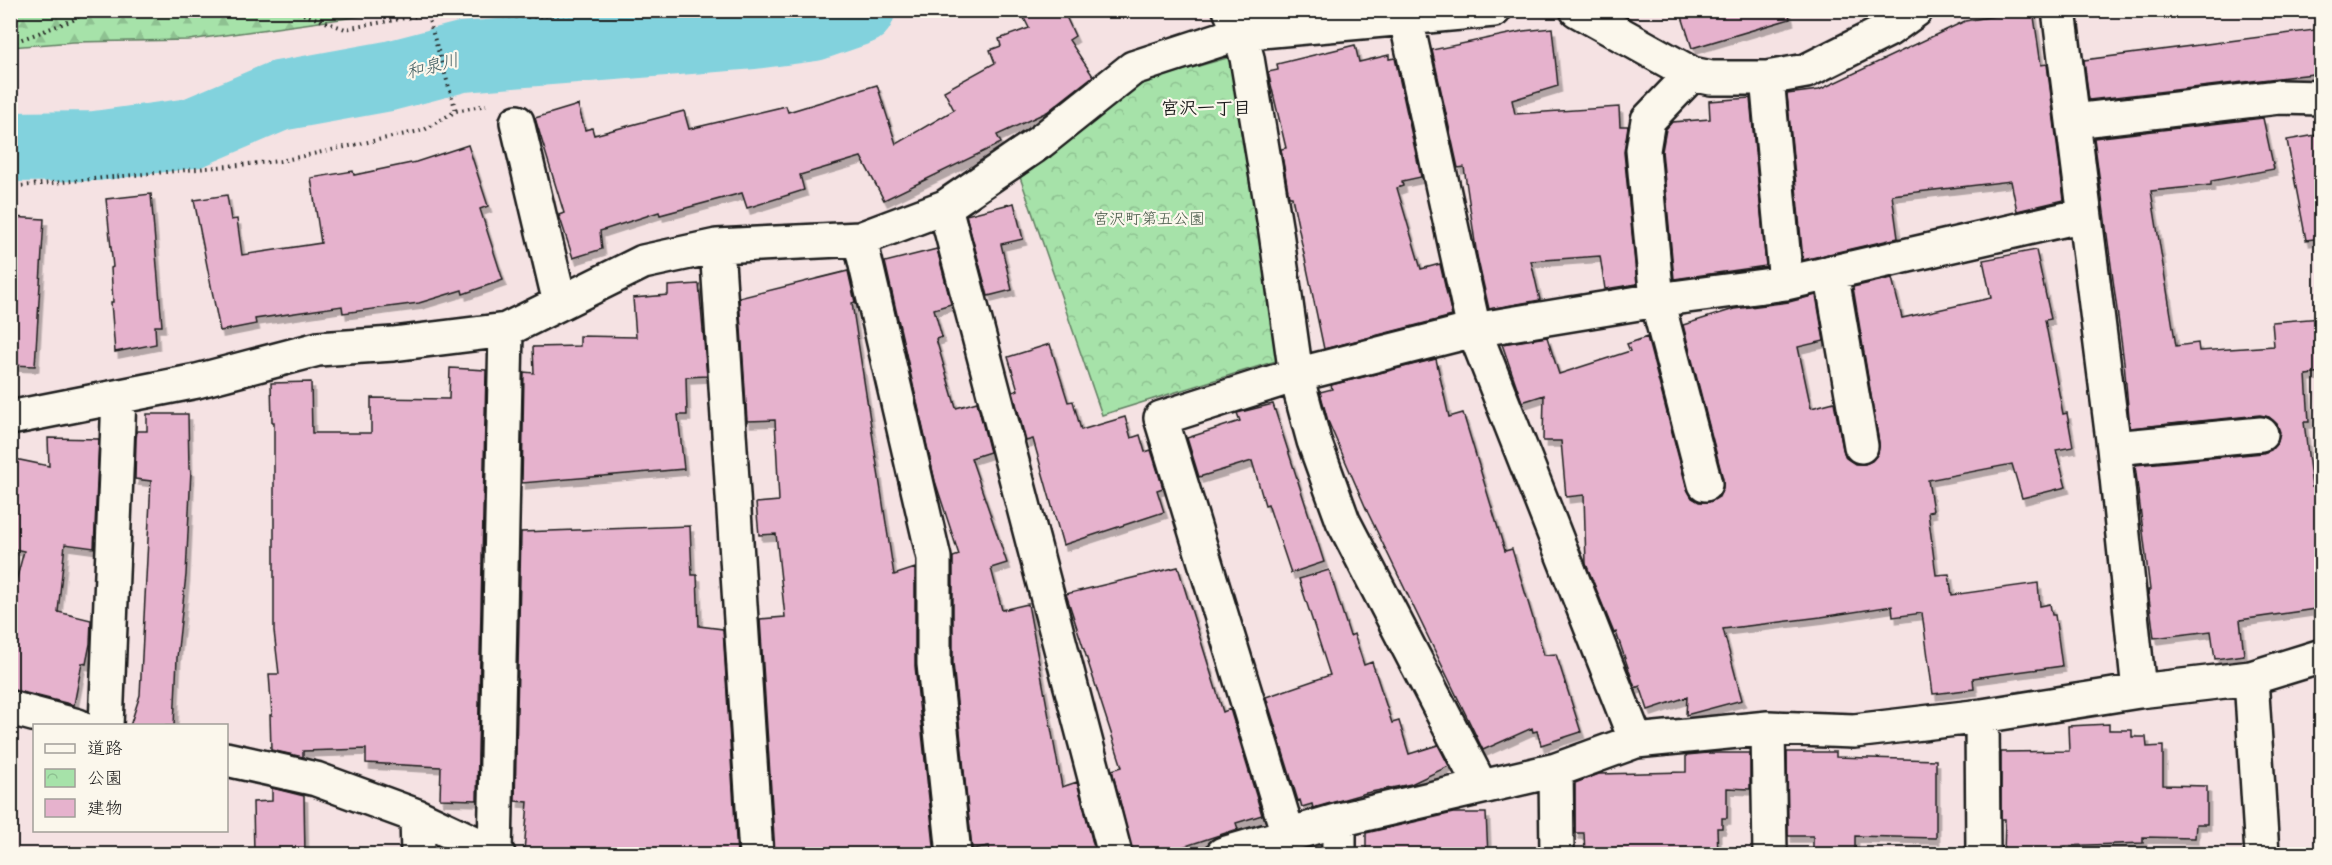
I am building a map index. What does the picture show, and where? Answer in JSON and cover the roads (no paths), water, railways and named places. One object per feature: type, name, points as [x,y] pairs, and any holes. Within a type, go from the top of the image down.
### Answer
[{"type":"street","points":[[10,418],[197,381],[318,349],[393,344],[506,330],[643,262],[717,246],[860,239],[945,207],[1040,142],[1133,68],[1238,18],[1406,20],[1494,10]]},
{"type":"street","points":[[1577,10],[1692,74],[1711,78],[1767,78],[1806,70],[1888,30],[1916,10]]},
{"type":"street","points":[[2059,10],[2114,448],[2139,691]]},
{"type":"street","points":[[1238,18],[1247,58],[1276,232],[1296,375],[1314,441],[1343,521],[1481,787]]},
{"type":"street","points":[[1406,20],[1474,330],[1636,741]]},
{"type":"street","points":[[1692,74],[1648,120],[1643,150],[1657,300],[1705,484]]},
{"type":"street","points":[[1767,78],[1786,283]]},
{"type":"street","points":[[2074,121],[2279,97],[2322,98]]},
{"type":"street","points":[[517,122],[560,303]]},
{"type":"street","points":[[945,207],[1115,855]]},
{"type":"street","points":[[1288,834],[1161,418],[1296,375],[1474,330],[1657,300],[1786,283],[2084,215]]},
{"type":"street","points":[[860,239],[934,558],[934,664],[954,855]]},
{"type":"street","points":[[717,246],[756,855]]},
{"type":"street","points":[[1831,272],[1861,446]]},
{"type":"street","points":[[228,759],[316,779],[417,816],[496,854],[506,330]]},
{"type":"street","points":[[106,724],[119,397]]},
{"type":"street","points":[[2114,448],[2261,434]]},
{"type":"street","points":[[1223,855],[1339,820],[1556,770],[1636,741],[1768,728],[1854,731],[1982,716],[2139,691],[2251,678],[2322,656]]},
{"type":"street","points":[[2251,678],[2262,855]]},
{"type":"street","points":[[10,708],[70,724]]},
{"type":"street","points":[[1982,716],[1983,855]]},
{"type":"street","points":[[1768,728],[1770,855]]},
{"type":"street","points":[[1556,770],[1557,855]]},
{"type":"street","points":[[417,816],[417,855]]},
{"type":"street","points":[[1339,820],[1339,855]]},
{"type":"waterway","name":"和泉川","points":[[10,147],[96,146],[192,133],[279,96],[389,76],[462,57],[753,34],[814,26],[860,10]]},
{"type":"district","name":"宮沢一丁目","points":[[1206,107]]},
{"type":"park label","name":"宮沢町第五公園","points":[[1149,217]]}]
